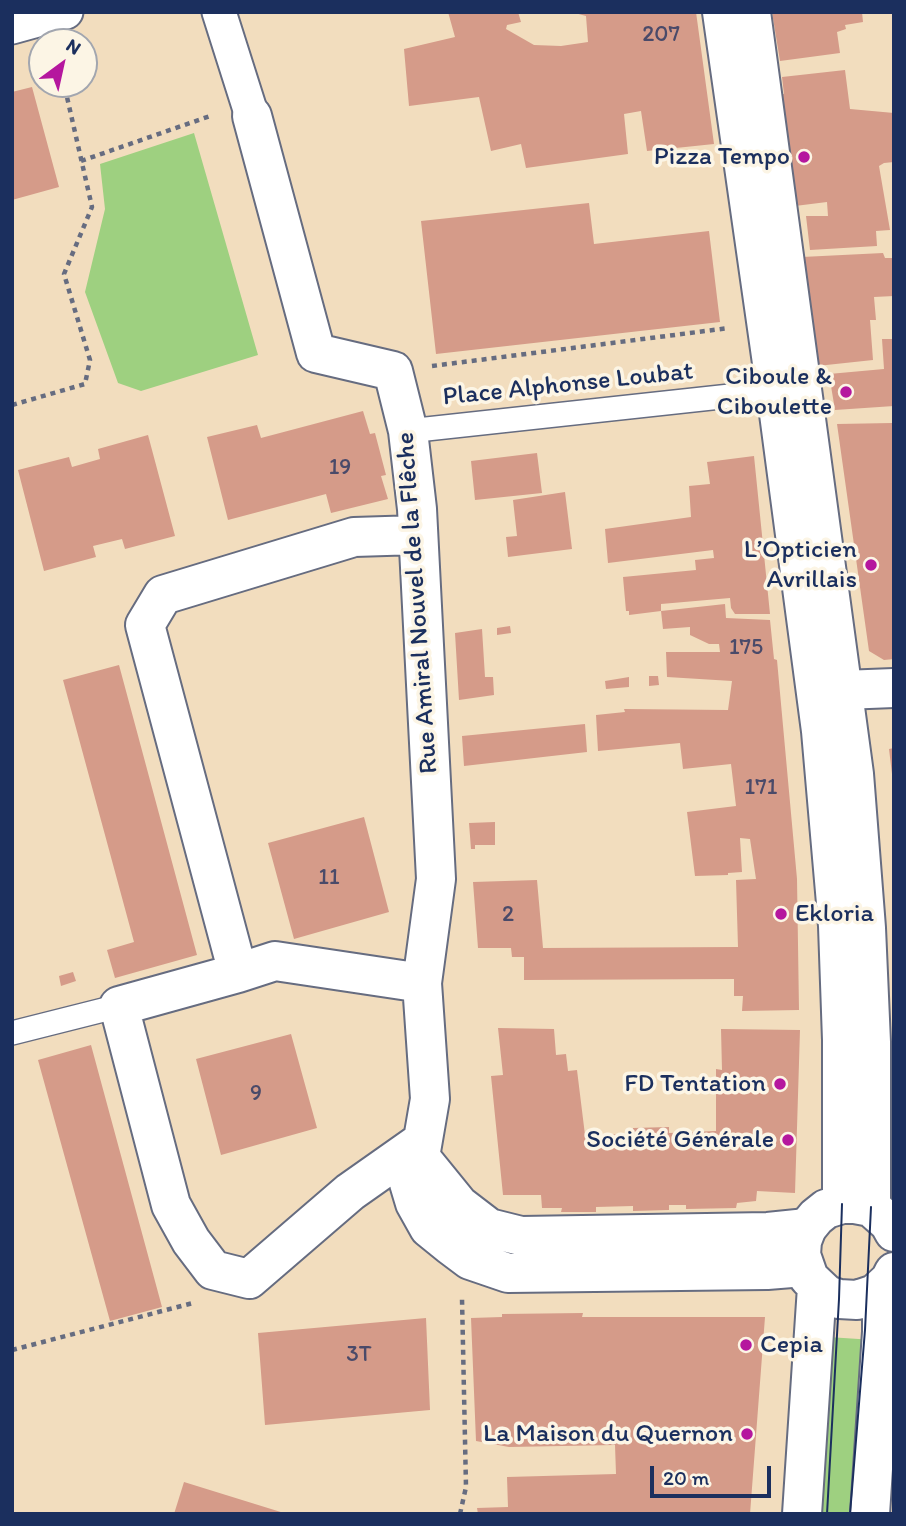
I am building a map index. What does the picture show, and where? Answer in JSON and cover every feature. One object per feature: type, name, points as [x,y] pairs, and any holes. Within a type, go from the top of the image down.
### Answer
[{"type":"street","points":[[12,27],[66,12]]},
{"type":"street","points":[[219,12],[250,109],[316,353],[393,372]]},
{"type":"street","points":[[722,12],[821,731],[838,926],[842,1090],[869,1214]]},
{"type":"street","points":[[751,12],[854,774],[882,1078],[869,1214]]},
{"type":"street","name":"Rue Amiral Nouvel de la Flêche","points":[[393,372],[408,431],[418,535],[436,880],[422,983],[430,1099],[421,1149],[409,1182],[415,1203],[429,1227],[470,1260],[508,1273],[767,1270],[810,1277]]},
{"type":"street","points":[[238,973],[145,625],[163,595],[354,537],[418,535]]},
{"type":"street","points":[[843,690],[894,688]]},
{"type":"street","points":[[422,983],[275,961],[119,1006],[171,1205],[191,1241],[213,1270],[249,1279],[350,1192],[421,1149],[459,1205],[489,1228],[521,1236],[768,1232],[807,1228]]},
{"type":"street","points":[[869,1214],[826,1209],[807,1228],[801,1255],[810,1277],[827,1294],[847,1301],[867,1298],[888,1280]]},
{"type":"street","points":[[802,1514],[810,1277]]},
{"type":"street","points":[[870,1514],[888,1280]]},
{"type":"lane","name":"Place Alphonse Loubat","points":[[408,431],[776,391]]},
{"type":"lane","points":[[12,1033],[119,1006]]},
{"type":"path","points":[[12,405],[85,384],[90,360],[64,274],[92,207],[67,98]]},
{"type":"path","points":[[81,161],[250,109]]},
{"type":"path","points":[[393,372],[737,327]]},
{"type":"path","points":[[460,1514],[466,1487],[462,1289]]},
{"type":"path","points":[[12,1350],[194,1303]]},
{"type":"green space","points":[[194,133],[258,355],[141,391],[118,383],[85,292],[105,209],[100,164]]},
{"type":"green space","points":[[828,1337],[874,1340],[859,1514],[819,1514]]},
{"type":"building","points":[[448,12],[518,12],[521,22],[507,25],[506,29],[534,45],[561,46],[588,42],[586,16],[571,12],[696,12],[714,144],[647,151],[641,111],[624,114],[628,154],[526,168],[521,144],[491,151],[479,97],[409,106],[404,49],[455,37]]},
{"type":"building","points":[[772,12],[862,12],[863,22],[845,25],[846,29],[837,32],[840,53],[780,61]]},
{"type":"building","points":[[845,70],[850,109],[894,113],[894,162],[879,166],[890,230],[876,231],[877,246],[810,250],[806,216],[828,216],[827,202],[795,206],[780,94],[784,94],[782,77]]},
{"type":"building","points":[[28,88],[28,98],[35,98],[59,187],[12,200],[12,92]]},
{"type":"building","points":[[589,203],[594,244],[709,231],[720,322],[436,354],[421,221]]},
{"type":"building","points":[[883,253],[885,258],[894,258],[894,296],[874,297],[876,320],[870,320],[873,360],[817,366],[802,257]]},
{"type":"building","points":[[882,339],[894,339],[894,406],[835,410],[829,374],[884,369]]},
{"type":"building","points":[[363,411],[370,434],[375,433],[386,475],[381,476],[388,499],[331,513],[326,494],[228,520],[207,437],[257,425],[261,438]]},
{"type":"building","points":[[892,423],[894,659],[884,660],[869,651],[837,424]]},
{"type":"building","points":[[148,435],[175,536],[125,549],[122,539],[93,546],[96,557],[44,571],[18,470],[69,457],[72,467],[100,459],[98,449]]},
{"type":"building","points":[[537,453],[542,493],[475,500],[471,461]]},
{"type":"building","points":[[754,456],[770,614],[735,614],[730,598],[661,604],[661,611],[629,615],[629,611],[626,611],[623,577],[696,570],[695,560],[714,558],[713,550],[608,563],[605,529],[691,517],[689,486],[710,484],[707,462]]},
{"type":"building","points":[[565,492],[572,549],[508,557],[506,537],[517,536],[513,500]]},
{"type":"building","points":[[725,604],[726,618],[770,620],[774,659],[777,660],[797,879],[799,1010],[742,1011],[743,996],[734,996],[734,979],[524,980],[524,957],[512,957],[511,948],[478,948],[473,882],[537,880],[543,948],[738,947],[736,880],[756,879],[750,839],[740,838],[742,872],[695,876],[687,812],[736,806],[731,764],[683,769],[680,743],[598,751],[596,715],[625,712],[624,709],[728,710],[732,681],[667,677],[666,652],[720,652],[719,644],[709,644],[690,635],[690,627],[663,629],[661,611]]},
{"type":"building","points":[[510,626],[511,633],[497,635],[497,628]]},
{"type":"building","points":[[482,629],[485,677],[493,677],[494,695],[459,700],[455,633]]},
{"type":"building","points":[[119,665],[197,955],[115,978],[107,950],[134,942],[63,680]]},
{"type":"building","points":[[649,676],[658,676],[659,685],[649,686]]},
{"type":"building","points":[[629,677],[629,687],[606,689],[605,681]]},
{"type":"building","points":[[585,724],[587,752],[464,766],[462,736]]},
{"type":"building","points":[[894,748],[894,774],[892,774],[889,749]]},
{"type":"building","points":[[364,817],[389,912],[294,939],[268,843]]},
{"type":"building","points":[[495,822],[495,845],[475,845],[475,849],[471,849],[469,823]]},
{"type":"building","points":[[73,972],[76,981],[61,986],[59,976]]},
{"type":"building","points":[[498,1028],[554,1029],[556,1055],[566,1054],[568,1071],[577,1070],[585,1135],[633,1134],[633,1128],[669,1127],[669,1133],[716,1131],[716,1069],[722,1070],[721,1029],[800,1030],[795,1193],[757,1191],[756,1201],[737,1203],[736,1208],[686,1209],[686,1205],[669,1205],[669,1210],[633,1211],[633,1206],[596,1207],[596,1212],[561,1212],[562,1208],[542,1208],[541,1195],[503,1195],[491,1076],[503,1075]]},
{"type":"building","points":[[291,1034],[317,1128],[221,1155],[196,1059]]},
{"type":"building","points":[[91,1045],[162,1307],[110,1321],[38,1060]]},
{"type":"building","points":[[583,1313],[582,1317],[765,1317],[750,1514],[478,1514],[477,1508],[508,1507],[507,1477],[616,1474],[615,1445],[509,1447],[476,1441],[471,1318],[502,1317],[502,1314]]},
{"type":"building","points":[[426,1318],[430,1410],[265,1425],[258,1333]]},
{"type":"building","points":[[184,1482],[284,1513],[284,1514],[174,1514]]},
{"type":"tram line","points":[[827,1514],[842,1204]]},
{"type":"tram line","points":[[850,1514],[865,1330],[871,1207]]},
{"type":"place","name":"Pizza Tempo","points":[[804,157]]},
{"type":"place","name":"Ciboule & Ciboulette","points":[[846,392]]},
{"type":"place","name":"L’Opticien Avrillais","points":[[871,565]]},
{"type":"place","name":"Ekloria","points":[[781,914]]},
{"type":"place","name":"FD Tentation","points":[[780,1084]]},
{"type":"place","name":"Société Générale","points":[[788,1140]]},
{"type":"place","name":"Cepia","points":[[746,1345]]},
{"type":"place","name":"La Maison du Quernon","points":[[747,1434]]}]
